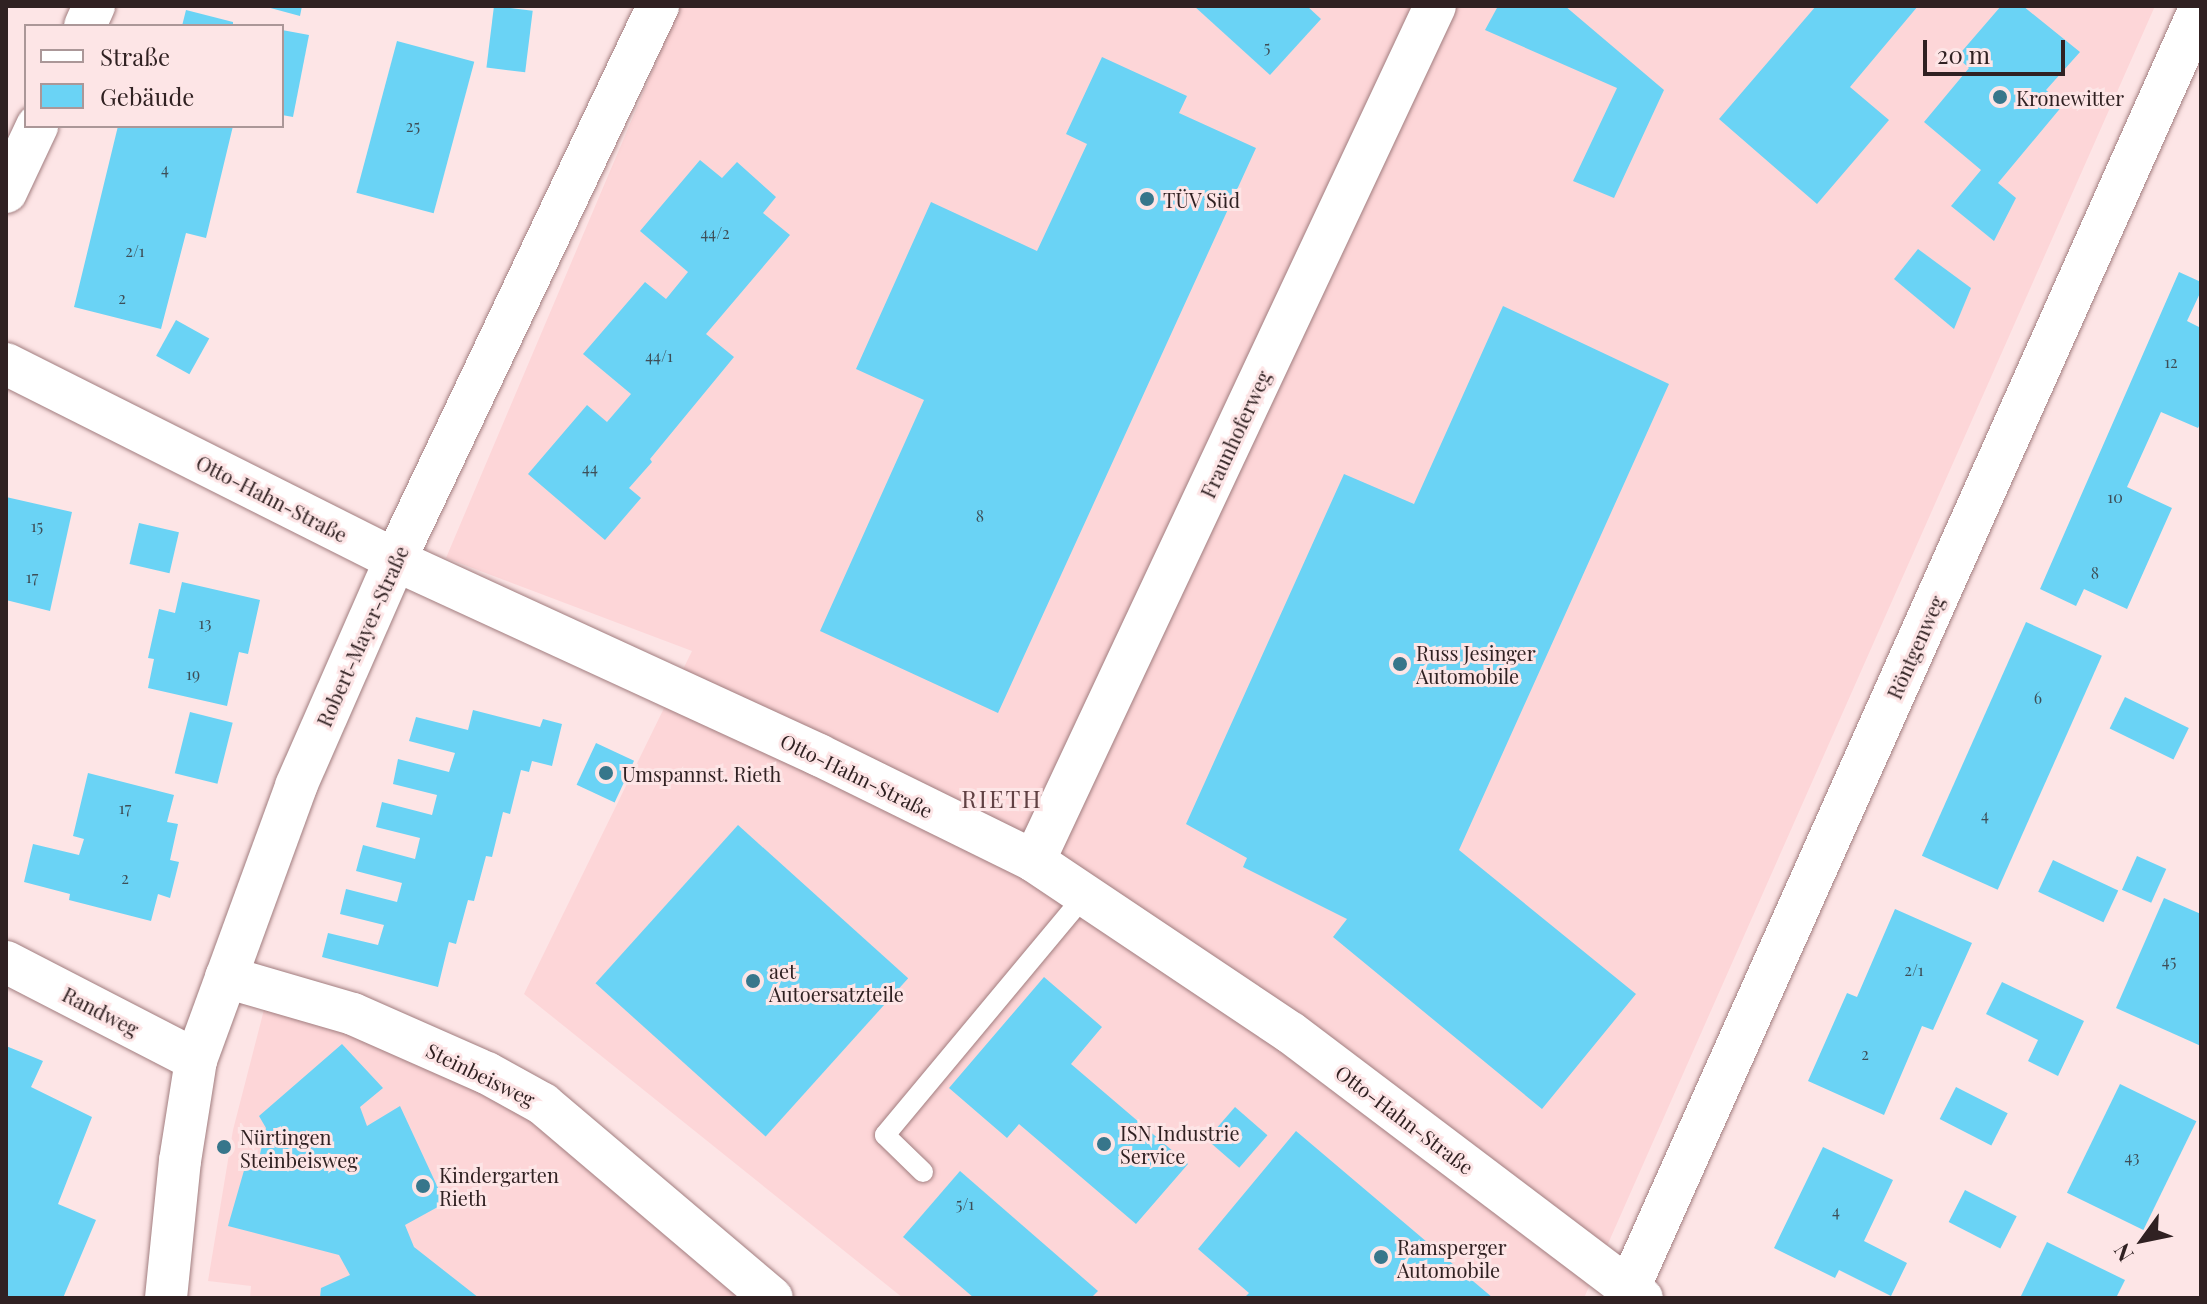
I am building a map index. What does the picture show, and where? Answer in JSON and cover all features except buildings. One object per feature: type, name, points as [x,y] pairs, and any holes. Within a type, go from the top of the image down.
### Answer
[{"type":"street","name":"Robert-Mayer-Straße","points":[[166,1298],[180,1161],[196,1060],[296,786],[395,560],[658,6]]},
{"type":"street","name":"Fraunhoferweg","points":[[1034,861],[1435,6]]},
{"type":"street","name":"Röntgenweg","points":[[1635,1293],[2201,6]]},
{"type":"street","points":[[6,192],[36,128]]},
{"type":"street","name":"Otto-Hahn-Straße","points":[[6,364],[395,560],[819,755],[1034,861],[1291,1033],[1635,1293]]},
{"type":"street","name":"Randweg","points":[[6,962],[196,1060]]},
{"type":"street","name":"Steinbeisweg","points":[[226,977],[353,1014],[487,1073],[543,1104],[772,1298]]},
{"type":"lane","points":[[923,1172],[885,1135],[1085,895]]},
{"type":"shaded area","points":[[680,6],[2155,6],[1584,1298],[903,1298],[524,994],[692,651],[446,558]]},
{"type":"shaded area","name":"Kindergarten Rieth","points":[[266,1002],[464,1076],[560,1132],[756,1298],[250,1298],[251,1286],[208,1281],[233,1130]]},
{"type":"place","name":"Kronewitter","points":[[2000,97]]},
{"type":"place","name":"TÜV Süd","points":[[1147,199]]},
{"type":"place","name":"Russ Jesinger Automobile","points":[[1400,664]]},
{"type":"place","name":"Umspannst. Rieth","points":[[606,773]]},
{"type":"place","name":"aet Autoersatzteile","points":[[753,981]]},
{"type":"place","name":"ISN Industrie Service","points":[[1104,1144]]},
{"type":"place","name":"Nürtingen Steinbeisweg","points":[[224,1147]]},
{"type":"place","name":"Kindergarten Rieth","points":[[423,1186]]},
{"type":"place","name":"Ramsperger Automobile","points":[[1381,1257]]},
{"type":"district","name":"RIETH","points":[[1002,799]]}]
